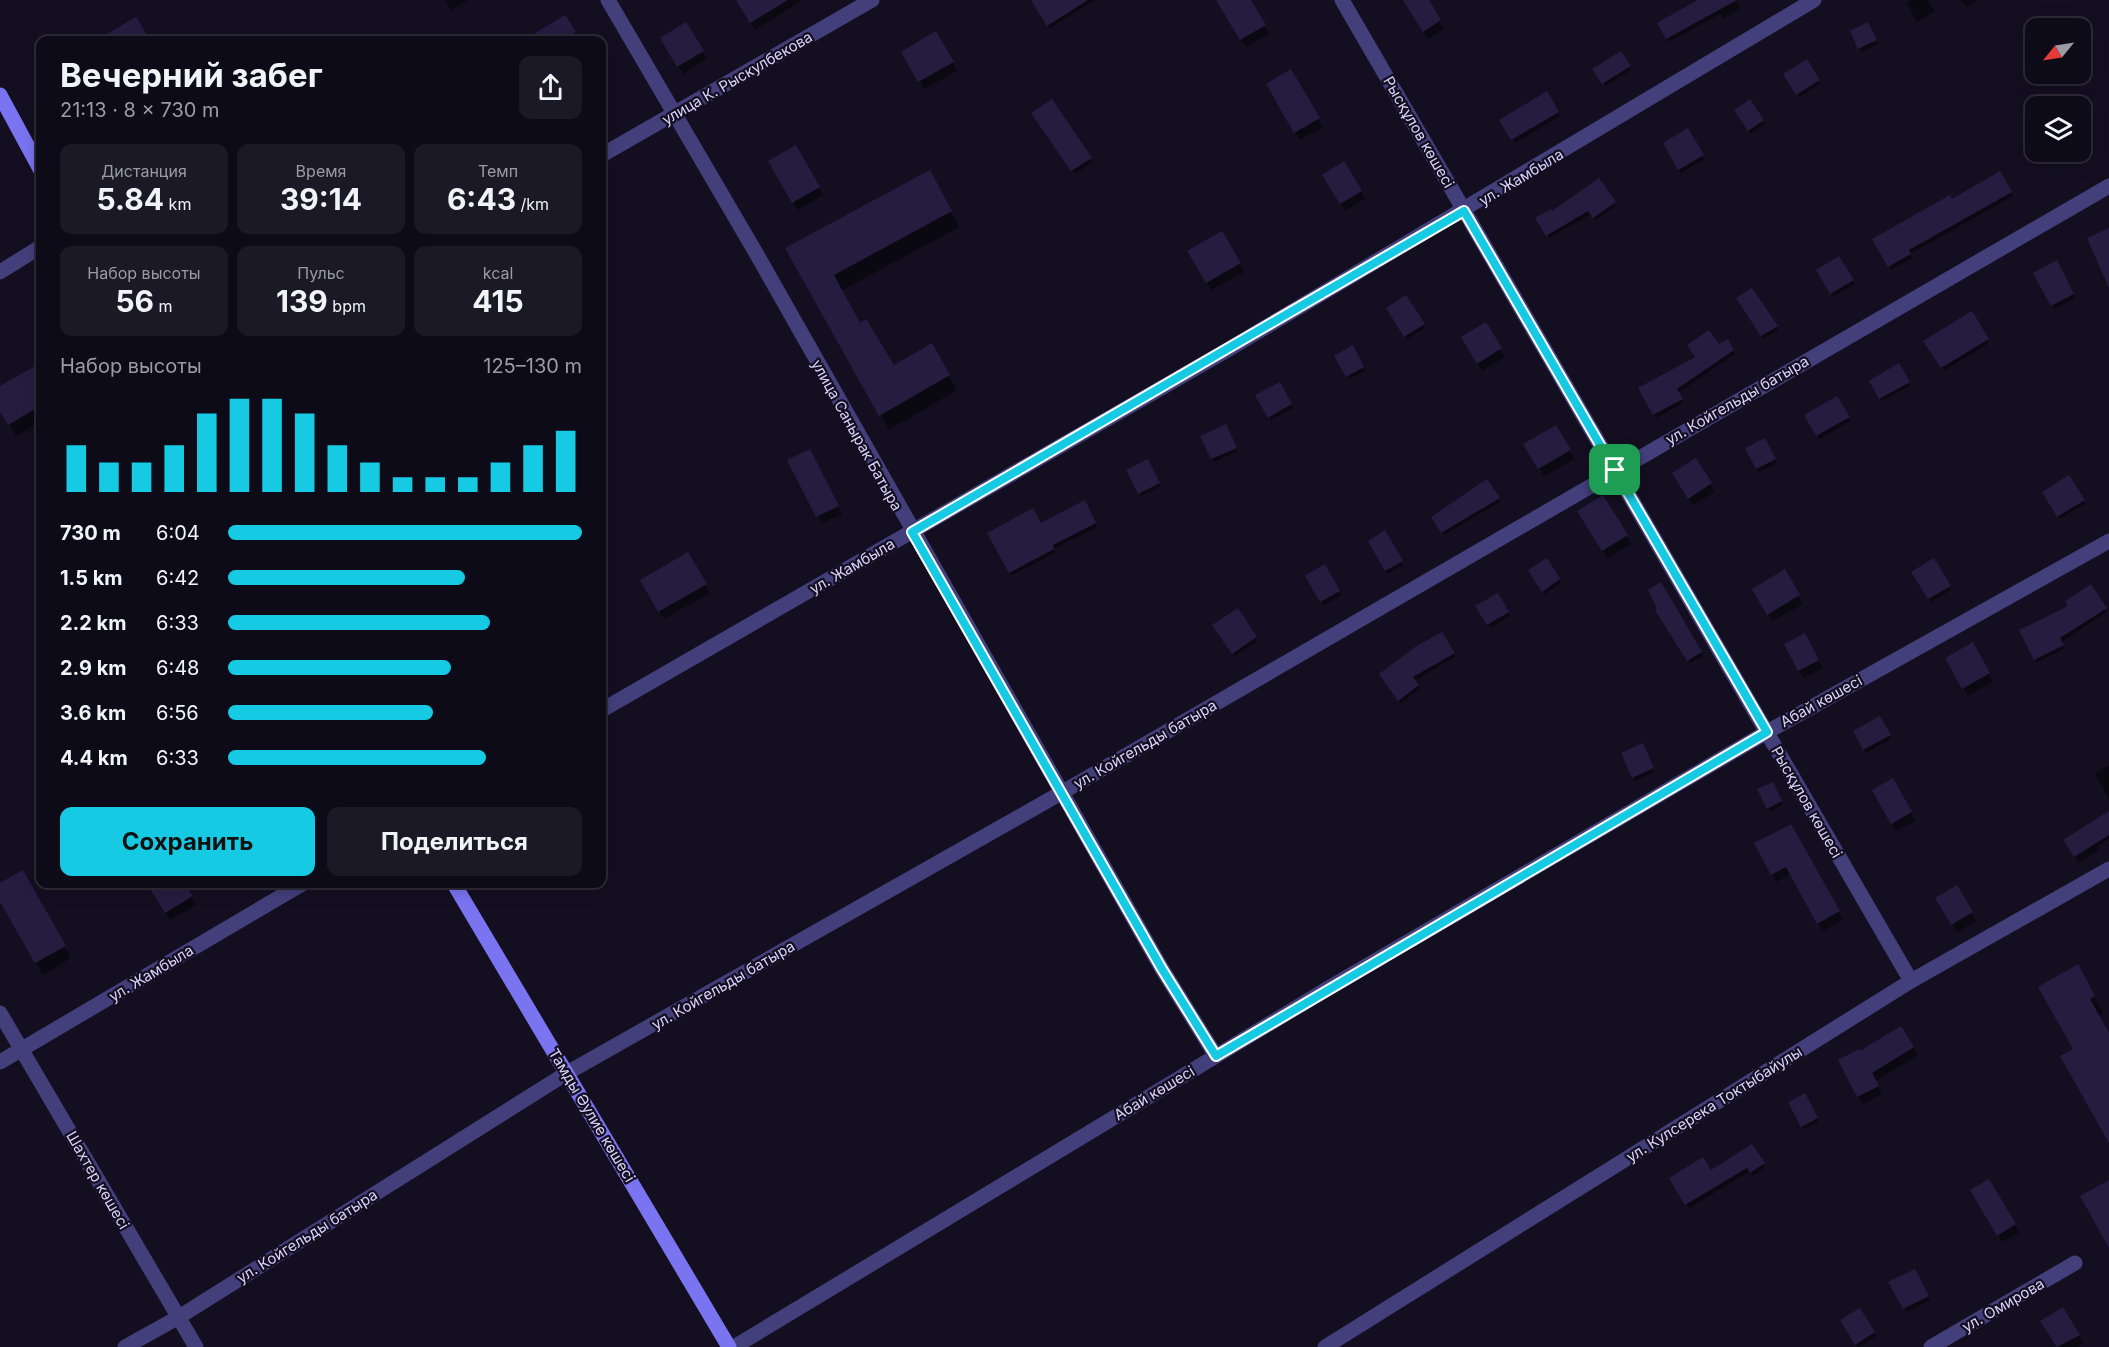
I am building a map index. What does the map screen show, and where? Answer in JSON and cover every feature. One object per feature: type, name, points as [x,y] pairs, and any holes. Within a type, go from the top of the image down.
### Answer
[{"type":"street","name":"улица Санырак Батыра","points":[[608,0],[1162,969],[1216,1056]]},
{"type":"street","name":"улица К. Рыскулбекова","points":[[606,153],[872,0]]},
{"type":"street","name":"Рысқұлов көшесі","points":[[1342,0],[1911,981]]},
{"type":"street","name":"ул. Жамбыла","points":[[606,708],[1464,211],[1814,0]]},
{"type":"street","points":[[0,95],[36,162]]},
{"type":"street","name":"ул. Койгельды батыра","points":[[125,1347],[179,1317],[567,1073],[1061,793],[1615,470],[2109,186]]},
{"type":"street","points":[[0,272],[36,250]]},
{"type":"street","name":"Абай көшесі","points":[[731,1347],[1216,1056],[1767,732],[2109,541]]},
{"type":"street","name":"ул. Кулсерека Токтыбайулы","points":[[1325,1347],[1911,981],[2109,869]]},
{"type":"street","name":"ул. Жамбыла","points":[[0,1062],[295,888]]},
{"type":"street","name":"Тамды Әулие көшесі","points":[[456,888],[731,1347]]},
{"type":"street","name":"Шахтер көшесі","points":[[0,1014],[196,1347]]},
{"type":"street","name":"ул. Омирова","points":[[1931,1347],[2075,1263]]},
{"type":"building","points":[[736,0],[788,0],[750,23]]},
{"type":"building","points":[[1031,0],[1088,0],[1047,26]]},
{"type":"building","points":[[1216,0],[1251,0],[1266,25],[1240,40]]},
{"type":"building","points":[[1403,0],[1429,0],[1441,20],[1423,32]]},
{"type":"building","points":[[1698,0],[1737,0],[1666,39],[1657,23]]},
{"type":"building","points":[[565,15],[576,32],[569,36],[531,36]]},
{"type":"building","points":[[136,17],[148,36],[103,36]]},
{"type":"building","points":[[686,22],[704,51],[677,67],[660,38]]},
{"type":"building","points":[[1868,22],[1877,40],[1858,49],[1850,31]]},
{"type":"building","points":[[936,31],[954,62],[918,82],[901,52]]},
{"type":"building","points":[[1621,51],[1631,66],[1602,84],[1592,69]]},
{"type":"building","points":[[1807,59],[1820,80],[1796,95],[1783,74]]},
{"type":"building","points":[[1291,69],[1320,118],[1294,133],[1266,84]]},
{"type":"building","points":[[1547,91],[1559,112],[1511,140],[1499,120]]},
{"type":"building","points":[[1052,99],[1092,158],[1071,171],[1031,113]]},
{"type":"building","points":[[1750,99],[1764,120],[1748,131],[1734,110]]},
{"type":"building","points":[[1688,128],[1704,155],[1678,170],[1663,143]]},
{"type":"building","points":[[796,145],[820,187],[792,203],[768,161]]},
{"type":"building","points":[[1344,161],[1362,191],[1340,204],[1322,175]]},
{"type":"building","points":[[930,170],[952,211],[834,275],[860,323],[866,319],[894,365],[932,343],[950,375],[879,416],[785,248]]},
{"type":"building","points":[[2000,171],[2012,192],[1909,250],[1911,254],[1888,267],[1872,239],[1950,195],[1952,199]]},
{"type":"building","points":[[1599,178],[1616,202],[1593,218],[1588,211],[1546,236],[1535,218],[1551,209],[1552,211]]},
{"type":"building","points":[[2109,228],[2109,288],[2087,238]]},
{"type":"building","points":[[1222,231],[1241,263],[1206,283],[1187,251]]},
{"type":"building","points":[[1839,256],[1854,280],[1830,294],[1816,270]]},
{"type":"building","points":[[2057,260],[2074,294],[2051,306],[2033,273]]},
{"type":"building","points":[[1752,288],[1778,326],[1761,336],[1736,298]]},
{"type":"building","points":[[1406,295],[1425,324],[1404,337],[1386,308]]},
{"type":"building","points":[[1972,311],[1989,339],[1941,368],[1923,341]]},
{"type":"building","points":[[1486,322],[1502,348],[1477,364],[1461,337]]},
{"type":"building","points":[[1709,330],[1719,344],[1728,339],[1734,350],[1677,389],[1683,399],[1653,415],[1638,388],[1695,357],[1687,345]]},
{"type":"building","points":[[1353,345],[1364,367],[1346,377],[1334,356]]},
{"type":"building","points":[[1899,363],[1910,382],[1879,399],[1869,381]]},
{"type":"building","points":[[36,365],[36,408],[8,425],[0,412],[0,386]]},
{"type":"building","points":[[1280,382],[1292,404],[1268,418],[1255,395]]},
{"type":"building","points":[[1837,396],[1850,417],[1816,436],[1804,415]]},
{"type":"building","points":[[1226,424],[1237,448],[1211,459],[1200,436]]},
{"type":"building","points":[[1556,425],[1571,450],[1538,469],[1523,444]]},
{"type":"building","points":[[1765,438],[1776,459],[1756,469],[1745,448]]},
{"type":"building","points":[[810,449],[839,506],[816,517],[787,460]]},
{"type":"building","points":[[1696,458],[1712,483],[1688,499],[1672,473]]},
{"type":"building","points":[[1148,459],[1160,483],[1138,494],[1126,470]]},
{"type":"building","points":[[2069,475],[2085,500],[2057,517],[2042,492]]},
{"type":"building","points":[[1487,479],[1500,498],[1441,533],[1431,517]]},
{"type":"building","points":[[1603,495],[1628,535],[1602,551],[1577,511]]},
{"type":"building","points":[[1085,500],[1096,523],[1053,545],[1054,549],[1009,573],[987,533],[1033,508],[1041,523]]},
{"type":"building","points":[[1385,530],[1403,561],[1385,571],[1368,541]]},
{"type":"building","points":[[688,552],[707,584],[658,612],[640,580]]},
{"type":"building","points":[[1547,558],[1560,579],[1542,592],[1528,570]]},
{"type":"building","points":[[1934,558],[1951,586],[1928,599],[1911,572]]},
{"type":"building","points":[[1325,564],[1340,591],[1320,602],[1305,576]]},
{"type":"building","points":[[1785,569],[1800,595],[1767,615],[1752,589]]},
{"type":"building","points":[[1661,582],[1702,652],[1687,661],[1655,610],[1657,608],[1648,590]]},
{"type":"building","points":[[2091,584],[2107,608],[2060,638],[2064,645],[2034,660],[2019,630],[2068,606],[2065,601]]},
{"type":"building","points":[[1498,593],[1509,612],[1487,625],[1475,606]]},
{"type":"building","points":[[1238,608],[1257,637],[1232,654],[1212,625]]},
{"type":"building","points":[[1442,632],[1455,653],[1413,677],[1419,685],[1398,701],[1379,674],[1415,647]]},
{"type":"building","points":[[1805,633],[1819,660],[1798,671],[1784,644]]},
{"type":"building","points":[[1973,642],[1990,673],[1962,689],[1945,658]]},
{"type":"building","points":[[1880,716],[1891,735],[1863,750],[1853,731]]},
{"type":"building","points":[[1643,743],[1654,768],[1632,778],[1621,753]]},
{"type":"building","points":[[1893,778],[1912,812],[1891,824],[1872,790]]},
{"type":"building","points":[[1773,782],[1782,801],[1767,809],[1757,789]]},
{"type":"building","points":[[2109,811],[2109,835],[2074,857],[2063,840]]},
{"type":"building","points":[[1791,824],[1840,911],[1817,924],[1786,867],[1771,875],[1754,843]]},
{"type":"building","points":[[23,870],[66,946],[35,963],[0,902],[0,883]]},
{"type":"building","points":[[1957,885],[1973,912],[1951,925],[1935,898]]},
{"type":"building","points":[[149,888],[188,888],[193,896],[165,913]]},
{"type":"building","points":[[2078,964],[2095,996],[2090,999],[2109,1033],[2109,1143],[2060,1056],[2073,1049],[2038,987]]},
{"type":"building","points":[[1901,1026],[1914,1047],[1872,1073],[1879,1086],[1857,1097],[1838,1060],[1859,1049],[1860,1051]]},
{"type":"building","points":[[1805,1093],[1818,1118],[1801,1127],[1788,1102]]},
{"type":"building","points":[[1752,1144],[1765,1163],[1750,1173],[1747,1168],[1685,1205],[1669,1178],[1703,1157],[1711,1170]]},
{"type":"building","points":[[1989,1179],[2016,1224],[1997,1236],[1970,1190]]},
{"type":"building","points":[[2109,1180],[2109,1248],[2080,1196]]},
{"type":"building","points":[[1915,1269],[1929,1296],[1903,1309],[1888,1282]]},
{"type":"building","points":[[2063,1307],[2080,1335],[2057,1347],[2040,1321]]},
{"type":"building","points":[[1860,1308],[1875,1332],[1855,1345],[1840,1320]]},
{"type":"route","points":[[1464,211],[1615,470],[1767,732],[1216,1056],[1162,969],[912,532],[1464,211]]}]
